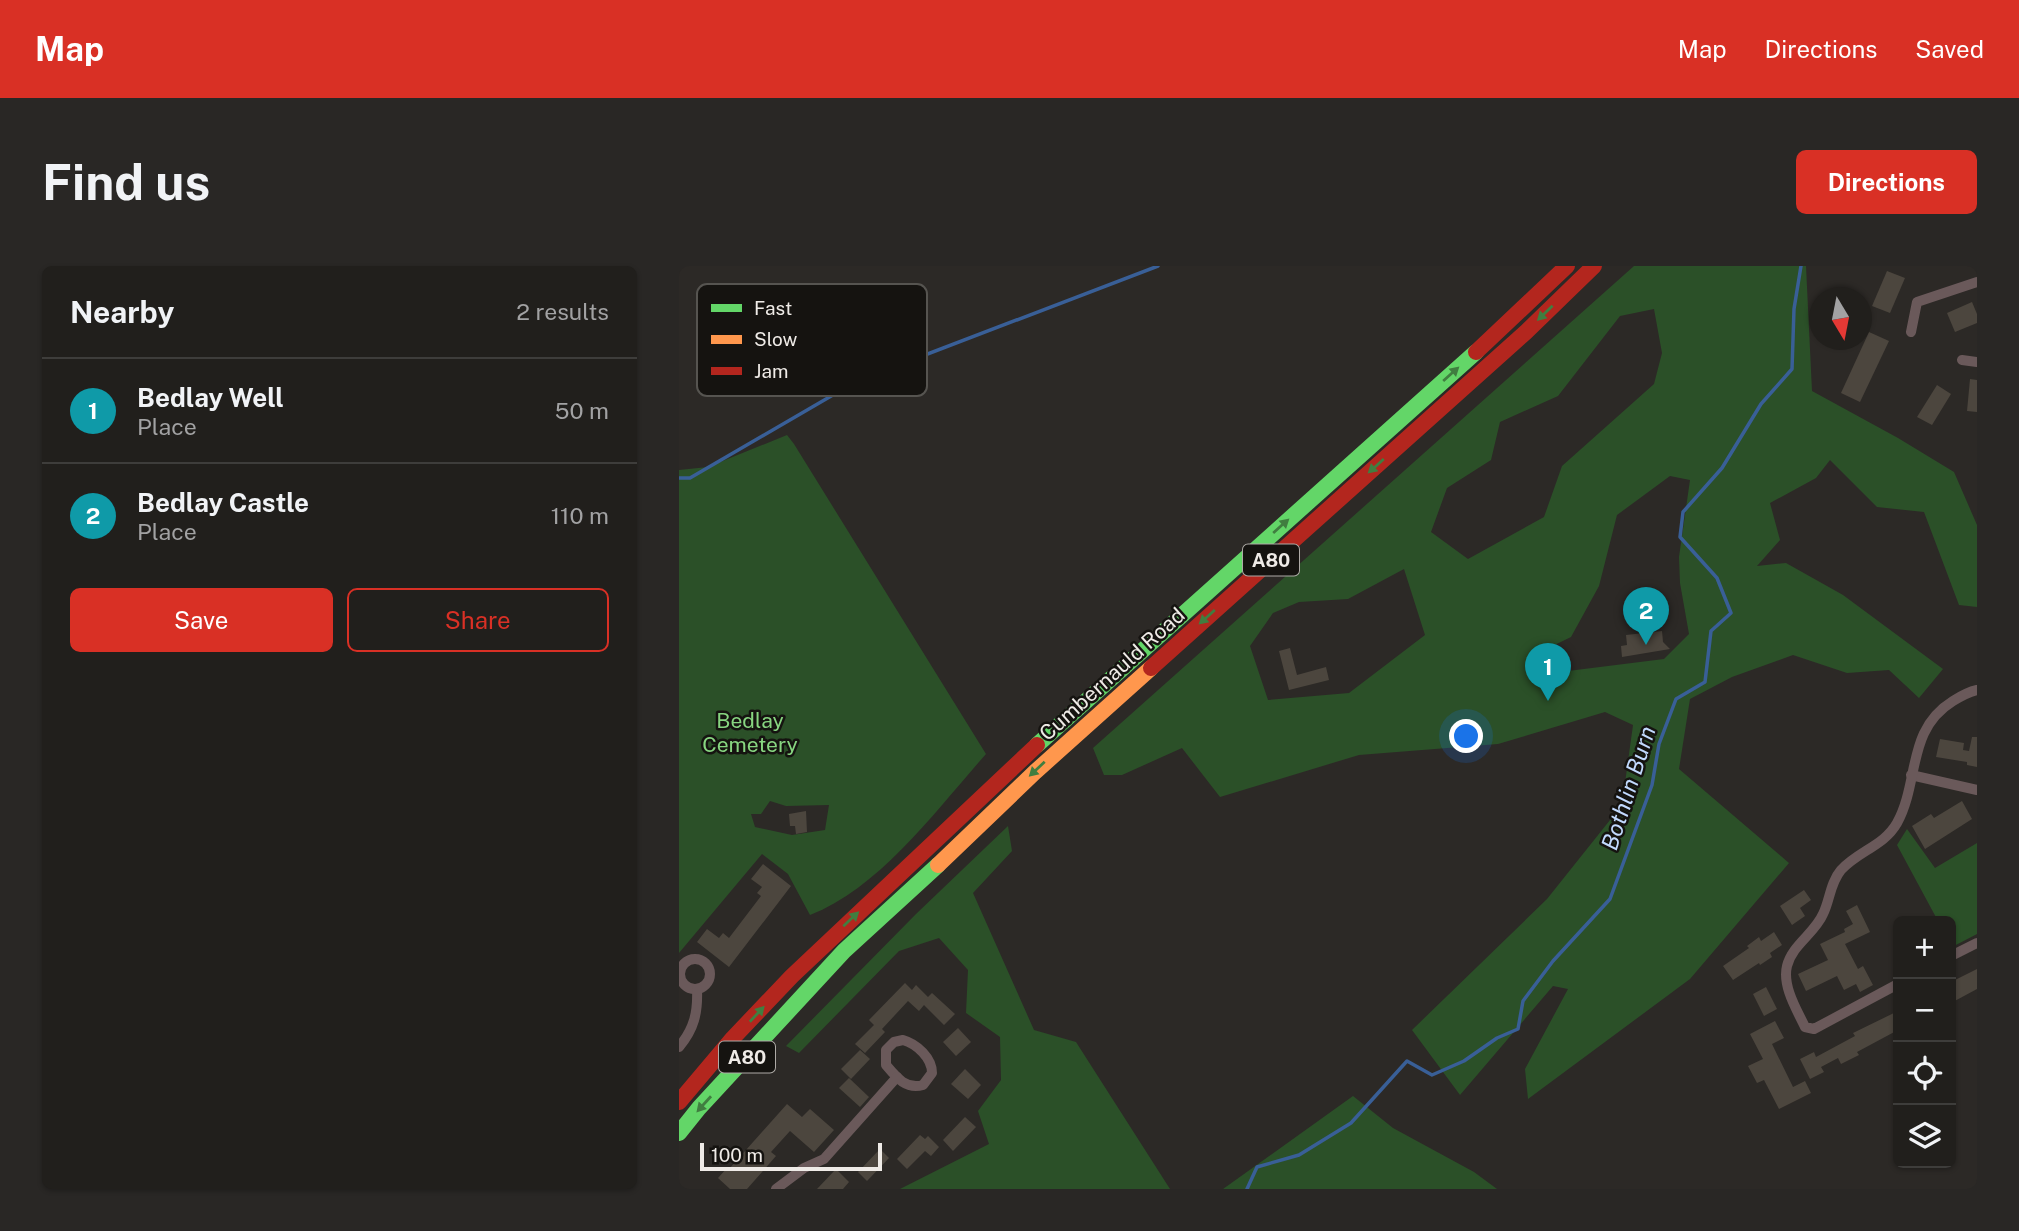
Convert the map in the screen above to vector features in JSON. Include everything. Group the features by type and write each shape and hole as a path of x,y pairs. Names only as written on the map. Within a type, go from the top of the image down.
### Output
{"main road":[{"name":"Cumbernauld Road","path":"679,1102 801,966 1033,748 1515,316 1567,266"},
{"name":"Cumbernauld Road","path":"679,1133 844,951 1035,772 1526,332 1594,266"}],"street":[{"path":"1911,332 1917,302 1977,282"},
{"path":"1962,360 1977,362"},
{"path":"1893,987 1814,1029 1805,1027 1789,992 1787,967 1799,945 1823,916 1833,882 1842,869 1890,835 1904,810 1924,729 1943,707 1973,691"},
{"path":"1911,775 1977,790"},
{"path":"1956,954 1977,943"},
{"path":"679,1047 689,1035 697,1016 697,989"},
{"path":"903,1040 911,1043 928,1059 932,1073 927,1082 918,1087 908,1086 897,1077 887,1068 884,1056 889,1045 903,1040"},
{"path":"776,1189 804,1168 824,1159 897,1077"}],"green space":[{"path":"1634,266 1806,266 1812,391 1954,472 1977,525 1977,607 1959,605 1924,512 1877,507 1830,460 1816,478 1770,503 1780,540 1757,566 1786,563 1843,595 1943,669 1919,698 1889,670 1847,673 1793,655 1732,677 1690,699 1679,769 1789,863 1690,979 1528,1099 1525,1069 1568,989 1553,986 1460,1095 1412,1030 1547,899 1622,805 1633,725 1605,712 1498,744 1359,755 1220,797 1182,748 1122,775 1104,775 1093,748","holes":["1654,309 1662,353 1654,384 1562,466 1544,517 1468,559 1431,532 1447,488 1491,460 1500,422 1558,396 1620,316","1670,476 1690,480 1679,557 1680,583 1689,634 1664,659 1536,675 1530,657 1571,637 1599,586 1617,515","1404,569 1425,635 1349,693 1268,700 1250,646 1273,613 1299,602 1348,599"]},
{"name":"Bedlay Cemetery","path":"787,435 986,754 884,867 836,903 810,915 788,874 762,854 679,953 679,470 708,467","holes":["770,801 786,806 829,805 825,830 792,835 755,827 751,814 761,814"]},
{"path":"1008,826 1012,851 973,893 1034,1030 1076,1042 1170,1189 900,1189 989,1144 978,1111 1001,1080 1000,1037 966,1013 968,970 939,938 899,951 799,1053 786,1046 916,914"},
{"path":"1907,829 1935,868 1977,843 1977,934 1956,945 1956,916 1935,916 1897,845"},
{"path":"1353,1096 1393,1128 1474,1172 1497,1189 1223,1189"}],"building":[{"path":"1887,271 1905,278 1890,313 1872,306"},
{"path":"1972,302 1977,323 1955,332 1947,313"},
{"path":"1872,333 1889,341 1860,402 1841,393 1861,350 1872,350"},
{"path":"1970,379 1977,380 1977,412 1967,411"},
{"path":"1937,385 1951,394 1932,425 1917,417"},
{"path":"1662,631 1663,642 1670,649 1622,657 1621,646 1627,645 1626,635"},
{"path":"1290,648 1297,675 1326,667 1329,680 1289,690 1279,651"},
{"path":"1972,737 1977,737 1977,767 1967,765 1967,762 1936,757 1940,739 1964,743 1963,750 1969,751"},
{"path":"1962,801 1972,819 1925,849 1912,826 1931,814 1934,818"},
{"path":"806,811 807,832 796,834 795,826 790,826 789,814"},
{"path":"763,864 791,886 729,967 697,942 707,929 719,938 723,933 729,938 761,896 757,893 762,887 751,879"},
{"path":"1804,890 1811,900 1800,908 1805,916 1792,925 1780,906"},
{"path":"1857,905 1870,932 1845,944 1858,969 1863,966 1873,985 1860,992 1856,984 1844,990 1837,976 1806,991 1798,974 1828,960 1820,944 1845,932 1844,929 1853,924 1846,911"},
{"path":"1774,932 1782,945 1770,953 1772,957 1733,980 1723,966 1749,948 1747,946 1759,937 1761,941"},
{"path":"1977,969 1977,989 1956,1000 1956,980"},
{"path":"905,983 912,990 916,985 928,997 932,993 955,1014 944,1025 924,1005 919,1011 908,1001 882,1029 885,1032 865,1053 855,1044 874,1025 869,1020"},
{"path":"1766,987 1777,1009 1764,1016 1753,994"},
{"path":"1893,1013 1893,1033 1841,1064 1838,1058 1821,1067 1824,1072 1810,1079 1800,1059 1814,1052 1816,1057 1855,1036 1853,1033"},
{"path":"1775,1021 1784,1038 1772,1044 1793,1087 1805,1081 1811,1093 1779,1109 1764,1080 1757,1083 1748,1066 1763,1059 1750,1034"},
{"path":"958,1028 971,1042 956,1056 943,1042"},
{"path":"860,1050 870,1059 851,1079 841,1069"},
{"path":"965,1069 981,1085 968,1099 951,1084"},
{"path":"849,1078 869,1097 860,1107 839,1088"},
{"path":"787,1104 802,1117 810,1109 834,1130 814,1152 790,1131 771,1152 776,1156 747,1189 730,1189 718,1178"},
{"path":"965,1117 976,1127 953,1151 943,1140"},
{"path":"920,1135 925,1139 928,1136 939,1147 931,1156 925,1151 907,1169 897,1159"},
{"path":"880,1149 889,1158 867,1181 858,1172"},
{"path":"836,1169 849,1182 843,1189 817,1189"}],"waterway":[{"name":"Bothlin Burn","path":"927,354 1158,266"},
{"name":"Bothlin Burn","path":"1247,1189 1257,1167 1299,1155 1351,1123 1407,1061 1432,1075 1464,1061 1497,1038 1518,1029 1523,1001 1553,961 1610,899 1652,785 1659,744 1676,699 1705,682 1711,631 1731,613 1717,578 1680,537 1683,512 1722,468 1761,404 1792,369 1794,309 1801,266"},
{"name":"Bothlin Burn","path":"679,478 690,478 831,396"}],"traffic: fast":[{"path":"1037,745 1476,352"},
{"path":"679,1133 844,951 938,865"}],"traffic: slow":[{"path":"938,865 1035,772 1151,668"}],"traffic: jam":[{"path":"1476,352 1567,266"},
{"path":"1151,668 1526,332 1594,266"},
{"path":"679,1102 733,1038 792,976 1037,745"}],"place":[{"name":"Bedlay Castle","path":"1646,645"},
{"name":"Bedlay Well","path":"1548,701"}]}
